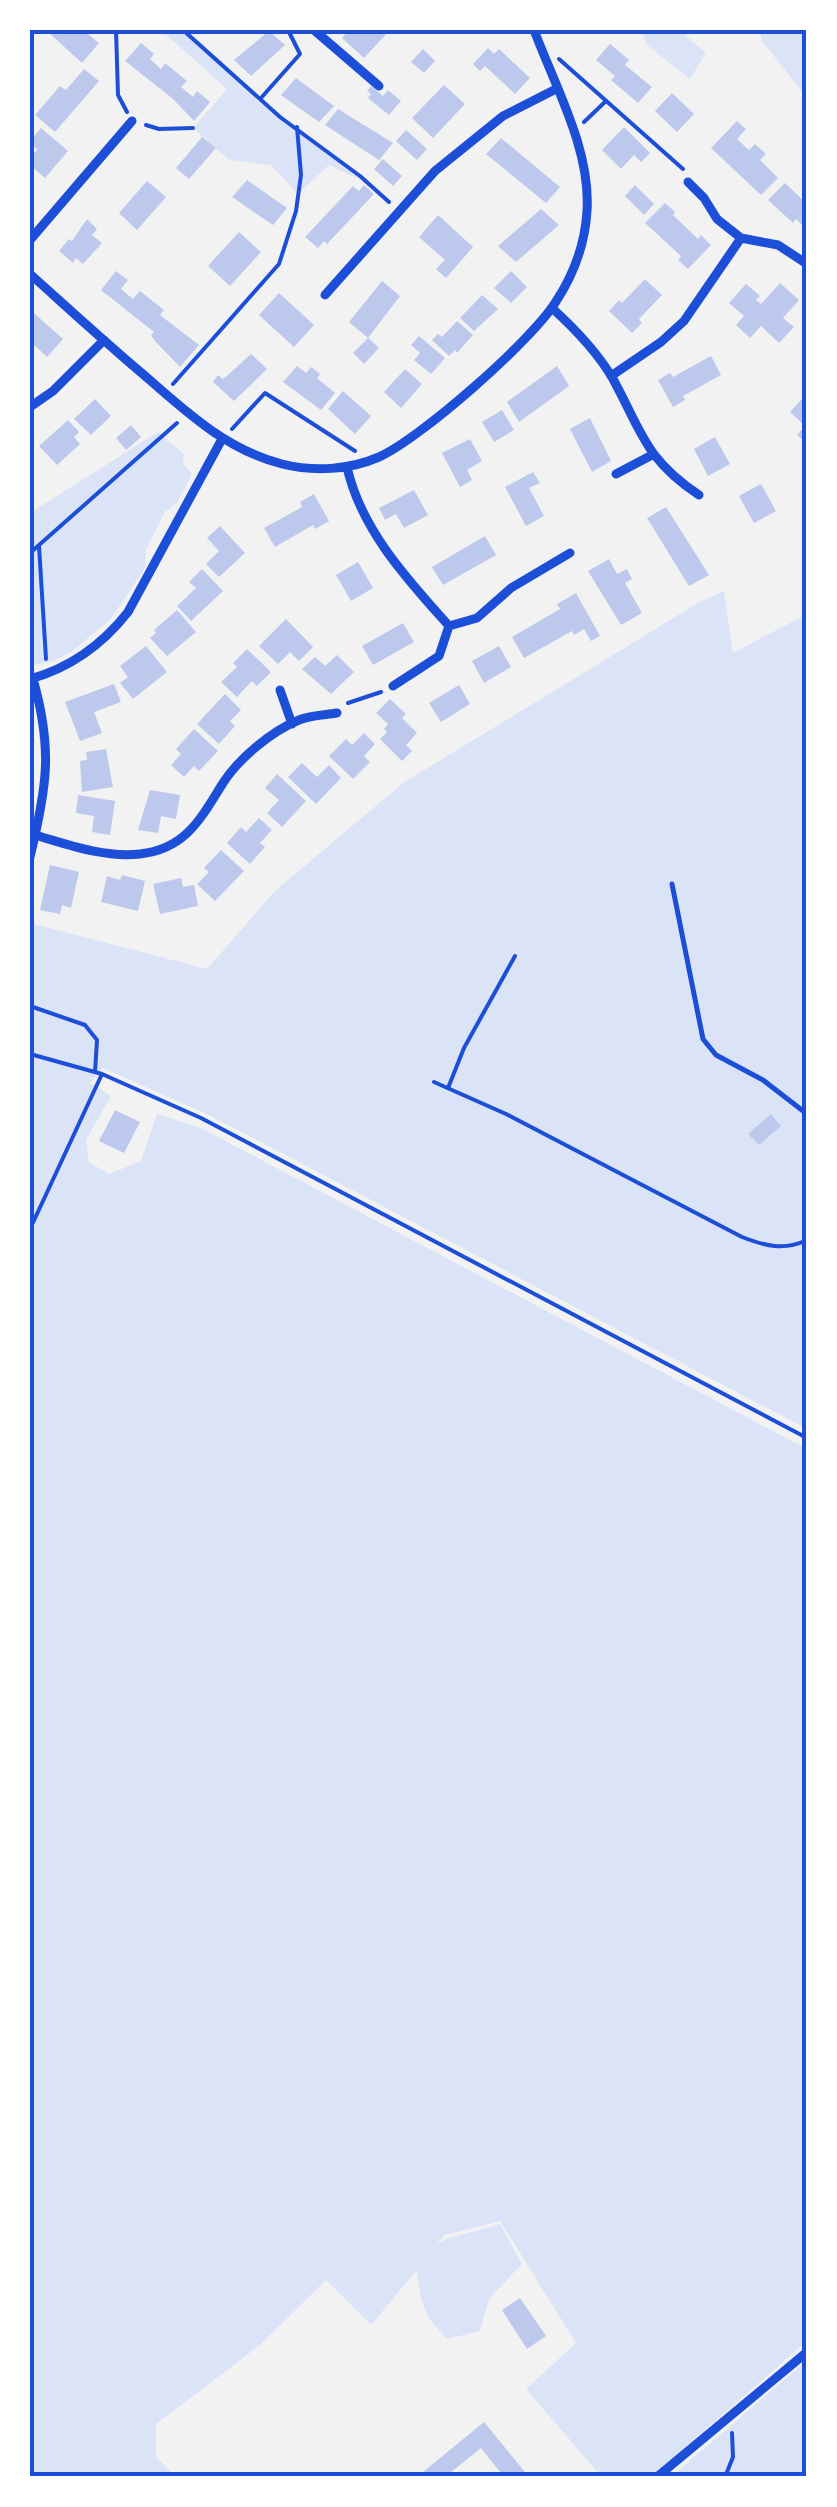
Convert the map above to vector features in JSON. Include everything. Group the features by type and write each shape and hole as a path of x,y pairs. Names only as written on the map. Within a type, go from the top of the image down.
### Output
{"street":[{"path":"314,30 379,86"},
{"path":"30,274 222,439 288,466 347,468 369,461 430,423 525,338 552,308 578,257 586,222 586,184 573,132 534,30"},
{"path":"324,295 472,138 516,108 556,89"},
{"path":"30,240 132,121"},
{"path":"688,182 717,218 740,238 778,245 807,264"},
{"path":"611,376 684,321 740,238"},
{"path":"552,308 611,376 652,455 674,478 699,495"},
{"path":"30,407 53,392 104,340"},
{"path":"30,857 46,786 48,750 32,679 68,666 95,646 128,612 222,439"},
{"path":"616,474 652,455"},
{"path":"347,468 355,496 398,569 449,626"},
{"path":"449,626 477,618 511,588 570,553"},
{"path":"393,686 439,656 449,626"},
{"path":"280,690 292,724"},
{"path":"36,835 112,854 168,848 200,822 235,769 265,740 292,724 337,713"},
{"path":"657,2477 807,2352"}],"lane":[{"path":"672,884 703,1039 716,1055 763,1080 807,1114"}],"path":[{"path":"182,30 280,117 298,127 400,212"},
{"path":"260,98 300,54 288,30"},
{"path":"118,31 118,95 132,121 159,129 193,128"},
{"path":"541,49 567,63 686,172 688,182"},
{"path":"573,132 606,101"},
{"path":"164,393 278,264 296,211 301,175 298,127"},
{"path":"222,439 265,393 369,461"},
{"path":"30,553 188,413"},
{"path":"39,546 47,674"},
{"path":"337,713 345,704 393,686"},
{"path":"448,1088 464,1048 515,956"},
{"path":"30,1006 86,1025 98,1040 98,1073 30,1229"},
{"path":"30,1054 98,1073 201,1118 807,1438"},
{"path":"434,1082 540,1132 732,1233 774,1247 807,1240"},
{"path":"725,2477 733,2456 733,2434 726,2422"}],"shaded area":[{"path":"161,30 183,30 280,117 360,176 356,178 329,165 298,194 271,165 229,160 193,128 227,89"},
{"path":"641,30 679,30 706,53 690,79 647,45"},
{"path":"759,30 807,30 807,98 762,41"},
{"path":"158,432 184,454 183,464 192,474 177,503 165,512 146,549 145,568 110,620 71,652 54,661 30,666 30,513"},
{"path":"724,591 733,653 807,614 807,1429 211,1116 103,1068 90,1083 111,1096 86,1140 89,1162 109,1174 141,1161 157,1114 201,1128 807,1449 807,2341 651,2477 602,2477 526,2389 576,2343 500,2221 445,2235 435,2246 446,2239 500,2224 522,2264 489,2299 480,2331 447,2339 424,2308 417,2270 371,2325 326,2280 260,2345 156,2424 156,2457 176,2477 30,2477 30,923 207,969 275,891 403,783 698,603"},
{"path":"807,2360 807,2477 671,2477"}],"building":[{"path":"83,30 99,43 82,63 49,33"},
{"path":"349,30 390,30 364,58 342,38"},
{"path":"269,31 285,45 251,76 234,60"},
{"path":"141,43 154,54 150,59 161,69 165,63 187,81 181,87 193,97 197,91 210,102 194,121 125,61"},
{"path":"610,44 629,60 625,65 652,87 638,103 611,80 615,76 596,60"},
{"path":"488,48 494,54 499,49 530,78 515,94 485,66 480,71 473,64"},
{"path":"423,49 435,61 424,73 411,62"},
{"path":"84,69 99,81 55,132 35,115 60,86 66,90"},
{"path":"296,78 334,106 319,122 281,95"},
{"path":"444,85 465,104 433,138 412,118"},
{"path":"371,86 383,96 388,90 401,101 389,115 368,98"},
{"path":"672,93 694,114 677,132 655,111"},
{"path":"338,109 393,143 379,160 325,125"},
{"path":"737,121 746,129 737,139 749,150 755,144 766,154 760,160 778,178 761,195 711,148"},
{"path":"624,127 650,153 641,162 634,155 621,169 602,150"},
{"path":"41,128 68,151 45,178 30,165 37,150 30,141"},
{"path":"406,130 427,149 417,160 396,141"},
{"path":"202,137 216,148 189,179 176,168"},
{"path":"501,138 560,187 546,203 486,154"},
{"path":"383,159 402,176 393,186 374,169"},
{"path":"247,180 287,208 273,225 232,197"},
{"path":"147,181 166,197 137,230 119,213"},
{"path":"785,183 807,204 807,230 768,200"},
{"path":"364,185 374,194 327,244 324,241 318,248 305,237 353,186 359,191"},
{"path":"635,185 654,204 644,215 625,196"},
{"path":"665,203 698,239 701,235 711,245 688,269 678,260 681,256 645,223"},
{"path":"541,209 559,225 516,262 498,246"},
{"path":"438,215 473,247 446,278 436,269 445,260 419,237"},
{"path":"87,219 97,229 92,235 102,243 83,264 76,258 73,263 59,251 69,239 72,241"},
{"path":"239,232 261,252 230,286 208,266"},
{"path":"116,271 128,280 121,289 133,299 140,291 164,310 160,315 199,345 180,367 155,341 151,335 154,332 101,290"},
{"path":"511,271 527,287 511,303 494,288"},
{"path":"645,279 662,295 639,319 642,323 632,333 609,311"},
{"path":"382,281 400,296 368,338 349,322"},
{"path":"780,283 799,300 783,318 794,327 779,343 761,326 750,338 736,325 744,316 729,303 746,284 760,296 756,300 761,304"},
{"path":"279,293 314,325 294,347 259,315"},
{"path":"482,295 498,309 474,331 460,318"},
{"path":"35,314 63,339 47,357 30,341 30,319"},
{"path":"457,321 473,335 457,353 455,350 449,356 432,340 438,334 442,337"},
{"path":"419,336 445,358 431,374 414,360 420,353 411,345"},
{"path":"368,338 379,348 364,364 353,353"},
{"path":"251,354 267,369 234,401 213,382 218,375 223,379"},
{"path":"711,356 721,375 683,396 685,400 673,407 658,380 670,373 673,377"},
{"path":"297,366 306,373 311,367 320,374 317,378 335,393 321,410 283,382"},
{"path":"557,366 569,386 519,422 507,402"},
{"path":"405,369 422,384 401,408 384,392"},
{"path":"343,391 371,416 355,434 328,409"},
{"path":"807,393 807,444 797,435 805,426 790,412"},
{"path":"95,399 111,416 91,435 74,419"},
{"path":"502,410 514,430 494,442 482,422"},
{"path":"590,418 611,461 592,472 570,429"},
{"path":"68,420 79,432 74,437 80,444 57,465 39,446"},
{"path":"131,425 141,437 126,450 116,438"},
{"path":"715,437 730,464 708,476 694,449"},
{"path":"470,439 482,461 467,470 472,480 460,487 442,453"},
{"path":"533,472 540,483 529,488 544,516 526,526 505,487"},
{"path":"761,484 776,511 754,523 739,496"},
{"path":"414,490 428,515 404,528 396,514 385,520 379,508"},
{"path":"314,494 329,521 315,529 313,525 275,547 264,528 302,507 300,502"},
{"path":"666,507 709,575 689,586 647,518"},
{"path":"220,526 245,553 219,577 206,564 219,551 207,538"},
{"path":"485,536 496,555 443,585 432,567"},
{"path":"609,559 617,574 627,569 632,579 625,583 642,613 621,625 588,571"},
{"path":"358,562 373,588 351,601 336,575"},
{"path":"202,569 223,591 191,621 177,606 196,588 189,582"},
{"path":"576,593 600,636 591,641 584,629 574,635 572,631 524,658 512,637 560,609 557,604"},
{"path":"177,610 196,632 167,656 150,638"},
{"path":"286,619 313,647 299,661 290,652 278,664 259,646"},
{"path":"403,623 414,642 373,665 362,646"},
{"path":"146,646 167,672 133,699 120,683 128,677 120,666"},
{"path":"499,646 511,667 484,683 472,661"},
{"path":"247,649 271,672 257,686 252,681 237,697 221,682 237,667 233,663"},
{"path":"337,655 354,672 331,694 302,669 315,657 325,666"},
{"path":"114,684 121,702 94,712 102,733 80,741 65,702"},
{"path":"459,685 470,704 441,722 429,703"},
{"path":"225,694 241,710 230,721 235,726 219,744 197,724"},
{"path":"390,699 406,714 402,718 417,733 406,745 412,751 402,761 380,739 388,724 376,713"},
{"path":"194,729 218,751 199,771 194,766 184,777 171,765 181,754 176,749"},
{"path":"364,733 375,744 364,756 370,762 353,779 329,756 346,739 352,745"},
{"path":"106,749 113,787 82,792 80,761 87,760 86,752"},
{"path":"302,763 317,777 329,765 341,778 316,804 288,777"},
{"path":"277,774 306,801 282,827 267,813 279,800 265,788"},
{"path":"150,790 180,795 176,819 161,816 158,833 138,830"},
{"path":"78,795 115,801 110,835 92,832 94,816 76,813"},
{"path":"259,818 272,830 260,843 265,847 250,864 227,843 241,827 246,832"},
{"path":"221,850 244,871 215,901 197,884 209,872 204,868"},
{"path":"50,865 79,872 71,908 62,905 60,914 40,910"},
{"path":"122,875 145,881 138,911 101,902 107,876 120,880"},
{"path":"181,878 183,887 194,885 198,906 160,914 153,884"},
{"path":"115,1110 140,1122 124,1153 99,1141"},
{"path":"771,1114 781,1126 759,1145 748,1134"},
{"path":"520,2298 546,2336 527,2349 502,2310"},
{"path":"484,2422 529,2477 504,2477 481,2448 445,2477 417,2477"}]}
